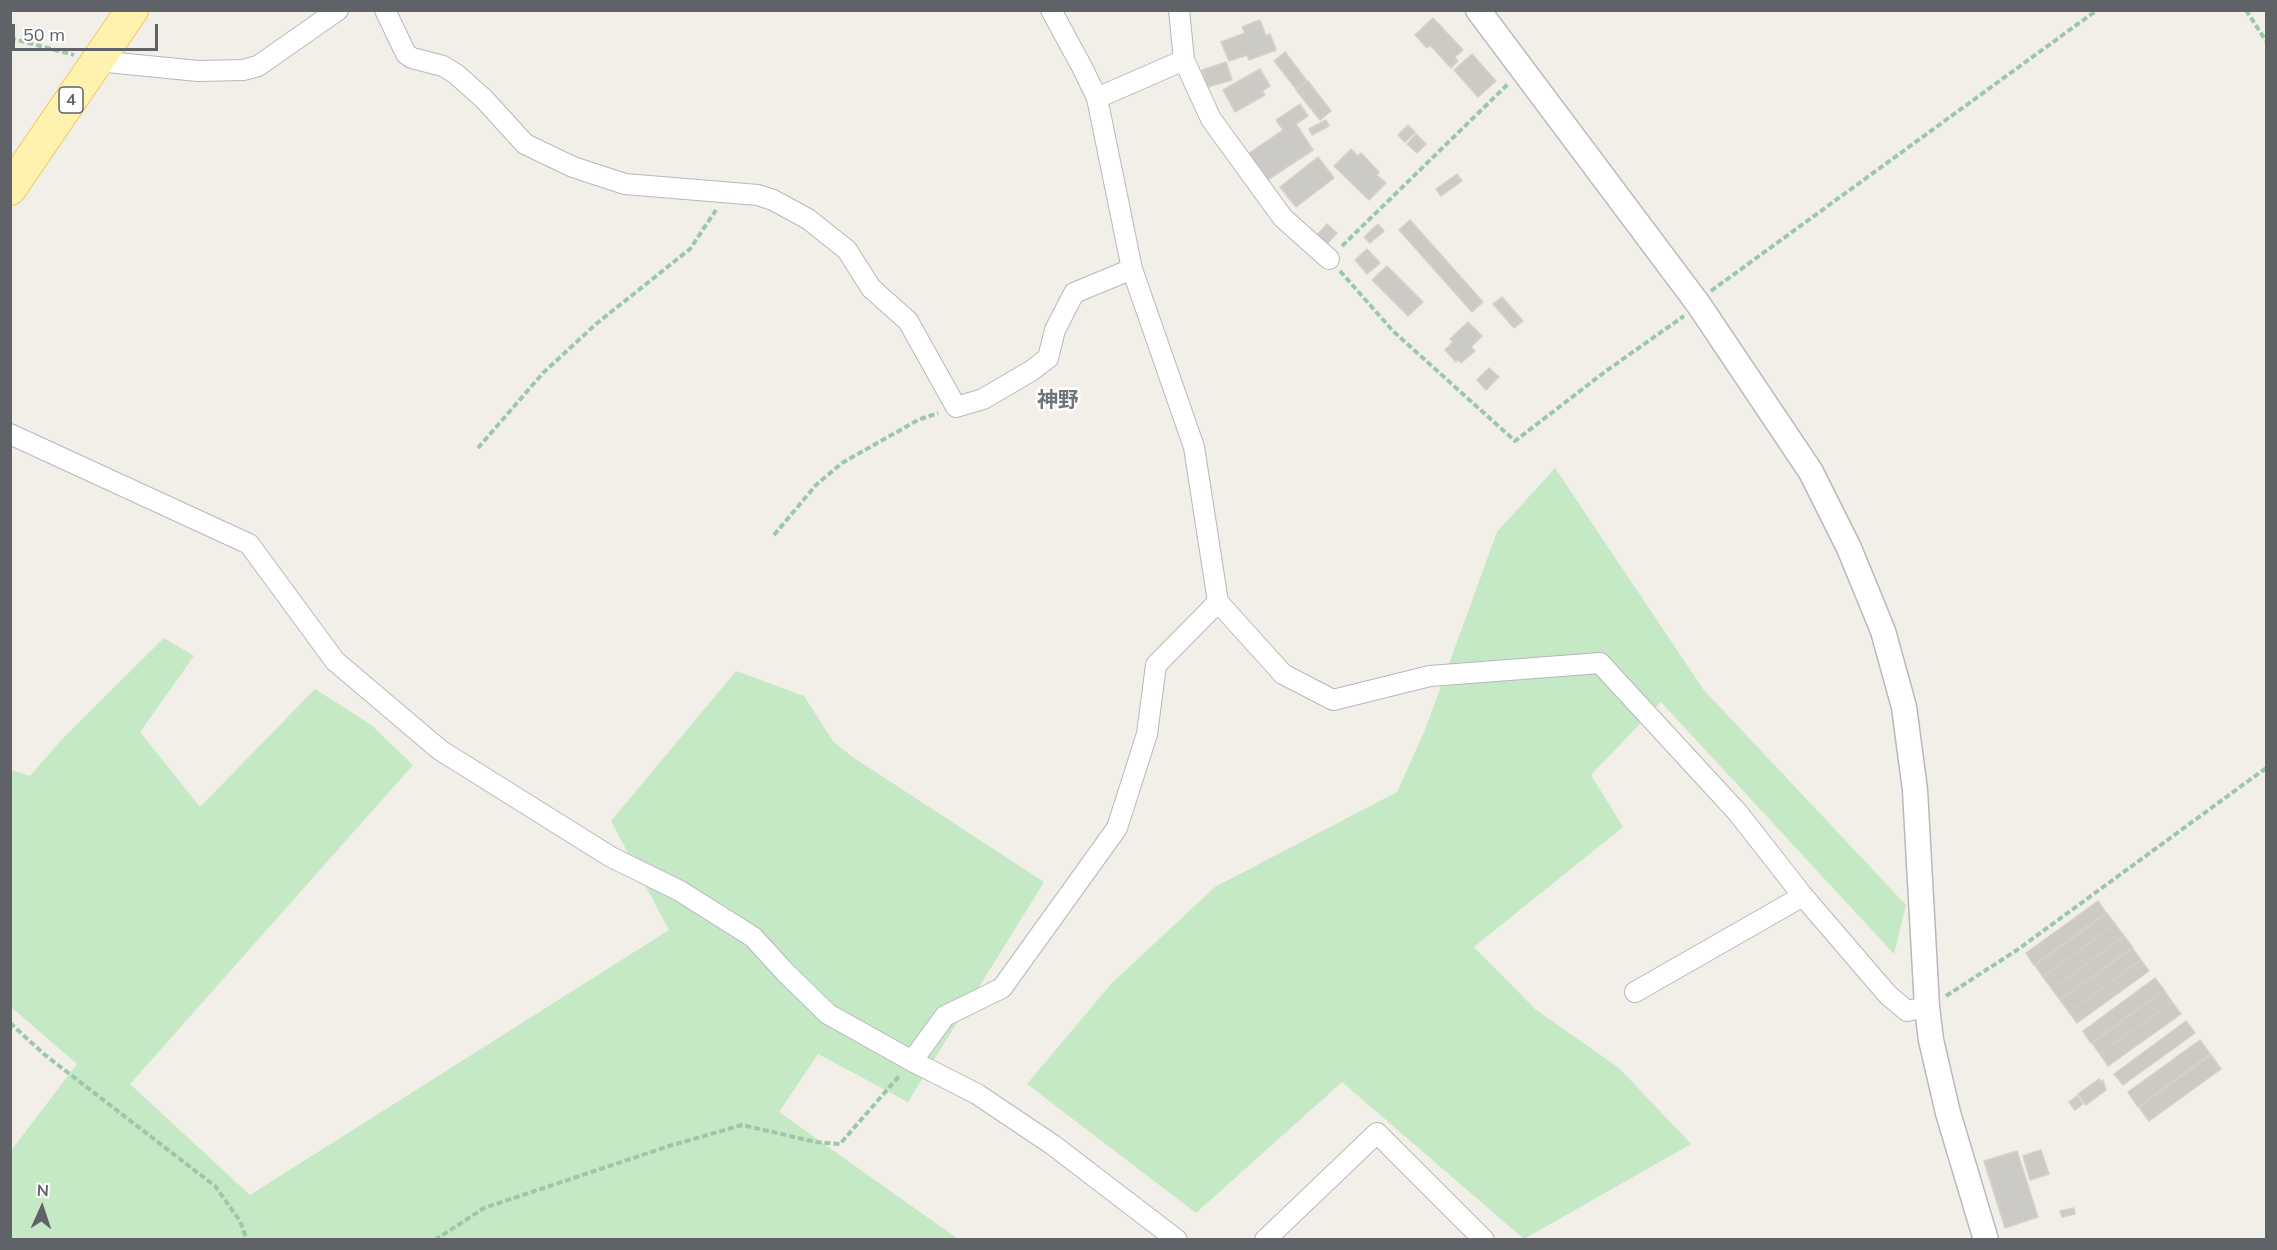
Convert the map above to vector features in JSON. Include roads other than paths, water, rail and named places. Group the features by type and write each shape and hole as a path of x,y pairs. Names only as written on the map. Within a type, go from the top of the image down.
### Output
{"main road":[{"name":"4","path":"10,189 132,10"}],"street":[{"path":"97,61 198,71 243,70 258,66 338,10"},
{"path":"385,10 406,54 412,58 443,66 456,74 484,99 525,144 573,167 625,184 758,195 773,200 808,219 847,250 871,288 908,321 956,407 983,399 1048,358 1055,330 1074,293 1132,269"},
{"path":"1051,10 1097,98 1132,269 1194,447 1218,602 1283,674 1333,700 1430,676 1600,663 1738,813 1803,896 1888,995 1907,1011 1927,1007"},
{"path":"1179,10 1184,60 1211,119 1283,218 1329,259"},
{"path":"1478,10 1698,303 1811,472 1849,548 1883,631 1904,707 1915,790 1927,1007 1931,1040 1947,1113 1986,1239"},
{"path":"1097,98 1184,60"},
{"path":"10,434 249,544 335,661 440,750 611,857 680,891 753,937 828,1014 977,1094 1043,1138 1177,1239"},
{"path":"912,1061 945,1016 1002,988 1117,828 1147,734 1156,665 1218,602"},
{"path":"1635,992 1803,896"},
{"path":"1264,1239 1377,1133 1484,1239"}],"district":[{"name":"神野","path":"1058,401"}]}
